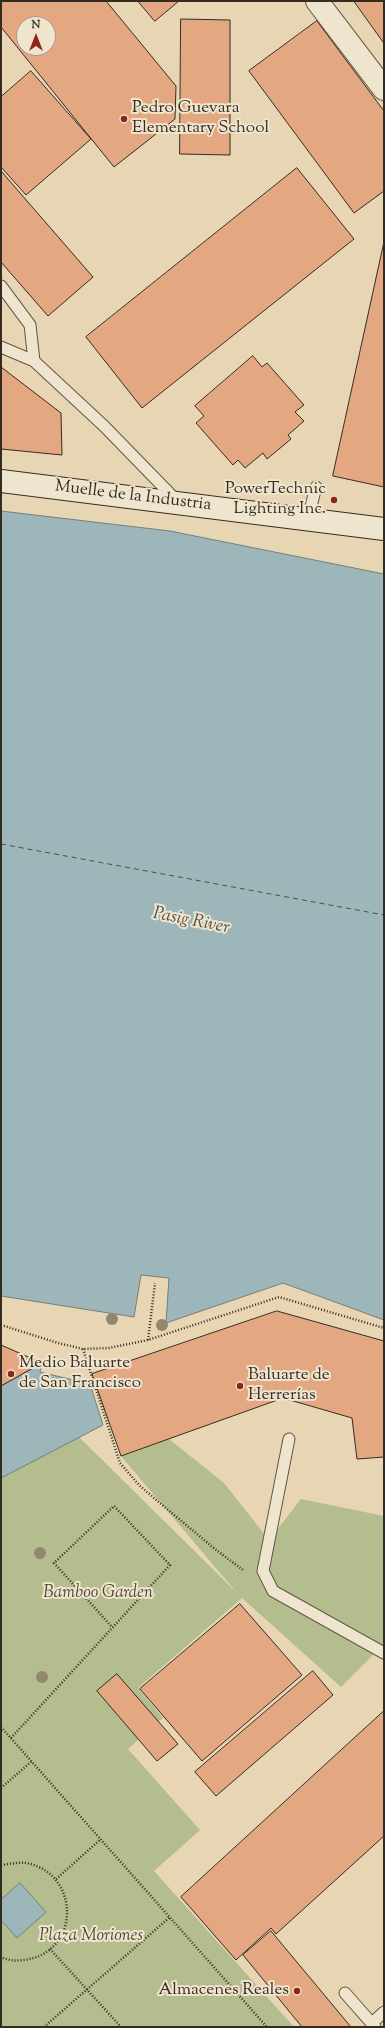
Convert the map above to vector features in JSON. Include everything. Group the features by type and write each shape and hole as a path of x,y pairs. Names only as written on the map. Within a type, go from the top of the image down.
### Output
{"street":[{"path":"317,1 384,89"},
{"name":"Muelle de la Industria","path":"1,481 308,518 384,529"}],"lane":[{"path":"1,286 30,324 34,361"},
{"path":"1,347 34,361 104,426 178,502"},
{"path":"308,518 316,487"},
{"path":"289,1439 263,1571 273,1591 384,1653"},
{"path":"345,1993 373,2025 384,2012"}],"path":[{"path":"148,1340 155,1283"},
{"path":"1,1324 58,1343 83,1349 109,1348 148,1340 279,1297 384,1328"},
{"path":"83,1349 120,1463 139,1485 160,1504 215,1549 273,1591"},
{"path":"11,1738 170,1565 114,1506 54,1564 112,1627"},
{"path":"1,1727 267,2027"},
{"path":"1,1788 32,1761"},
{"path":"56,1880 101,1839"},
{"path":"1,1866 16,1863 31,1864 45,1870 56,1880 63,1890 68,1903 68,1916 65,1928 59,1940 50,1949 40,1956 28,1960 15,1961 1,1957"},
{"path":"44,2027 170,1917"},
{"path":"50,1949 121,2027"}],"green space":[{"path":"79,1437 237,1593 121,1456 169,1439 224,1483 269,1540 301,1499 384,1516 384,1644 341,1687 242,1598 138,1688 163,1718 128,1749 200,1830 154,1871 294,2027 1,2027 1,1478"}],"water":[{"name":"Pasig River","path":"1,511 170,531 384,574 384,1320 283,1283 166,1323 169,1278 141,1275 134,1317 1,1296"},
{"path":"42,1363 40,1372 90,1384 103,1425 1,1478 1,1386"},
{"path":"20,1883 46,1912 17,1938 1,1920 1,1900"}],"building":[{"path":"1,1 106,1 176,86 175,119 114,167 24,56 56,56 56,16 16,16 16,46 1,27"},
{"path":"138,1 179,1 155,21"},
{"path":"354,1 384,1 384,43"},
{"path":"181,19 230,20 230,155 180,154"},
{"path":"317,21 384,111 384,191 354,213 249,71"},
{"path":"31,71 91,139 26,195 1,167 1,97"},
{"path":"297,168 354,239 142,408 86,337"},
{"path":"1,171 93,277 48,316 1,262"},
{"path":"384,242 384,487 333,476"},
{"path":"253,356 262,367 267,363 304,405 295,412 304,421 288,435 291,439 267,459 263,453 245,468 238,460 233,465 196,423 204,416 195,406"},
{"path":"1,367 61,413 62,455 1,449"},
{"name":"Baluarte de Herrerías","path":"277,1311 384,1341 384,1457 357,1459 352,1418 283,1398 121,1456 92,1374"},
{"name":"Medio Baluarte de San Francisco","path":"1,1345 42,1363 1,1386"},
{"path":"240,1604 302,1675 202,1761 140,1689"},
{"path":"313,1671 333,1695 216,1796 195,1772"},
{"path":"117,1674 178,1744 157,1761 97,1691"},
{"path":"384,1711 384,1836 276,1934 271,1928 236,1960 181,1897"},
{"name":"Almacenes Reales","path":"271,1931 351,2027 302,2027 243,1955"}],"ferry route":[{"path":"1,844 384,915"}],"place":[{"name":"Pedro Guevara Elementary School","path":"124,119"},
{"name":"PowerTechnic Lighting Inc.","path":"334,500"},
{"name":"Medio Baluarte de San Francisco","path":"11,1374"},
{"name":"Baluarte de Herrerías","path":"240,1386"},
{"name":"Almacenes Reales","path":"297,1991"}],"park label":[{"name":"Bamboo Garden","path":"98,1594"},
{"name":"Plaza Moriones","path":"91,1937"}]}
